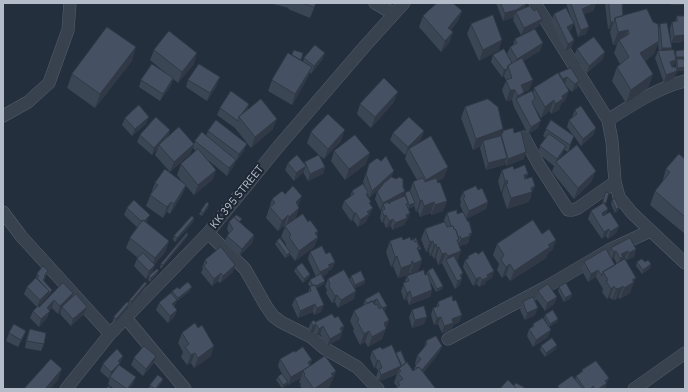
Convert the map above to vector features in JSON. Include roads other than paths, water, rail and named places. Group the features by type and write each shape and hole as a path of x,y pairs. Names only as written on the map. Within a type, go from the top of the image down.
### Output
{"street":[{"path":"3,116 28,102 49,83 68,30 70,3"},
{"path":"375,3 394,14"},
{"name":"KK 395 STREET","path":"66,389 110,334 208,233 288,135 404,3"},
{"path":"535,3 608,120 612,141 615,182 619,197 632,213 685,263"},
{"path":"608,120 639,100 666,87 685,81"},
{"path":"524,137 568,210 578,208 615,182"},
{"path":"3,212 21,236 110,334"},
{"path":"448,339 546,287 610,250 650,231"},
{"path":"208,233 245,269 273,316 280,322 311,337 324,348 357,367 378,389"},
{"path":"126,317 185,389"},
{"path":"634,389 685,353"}]}
